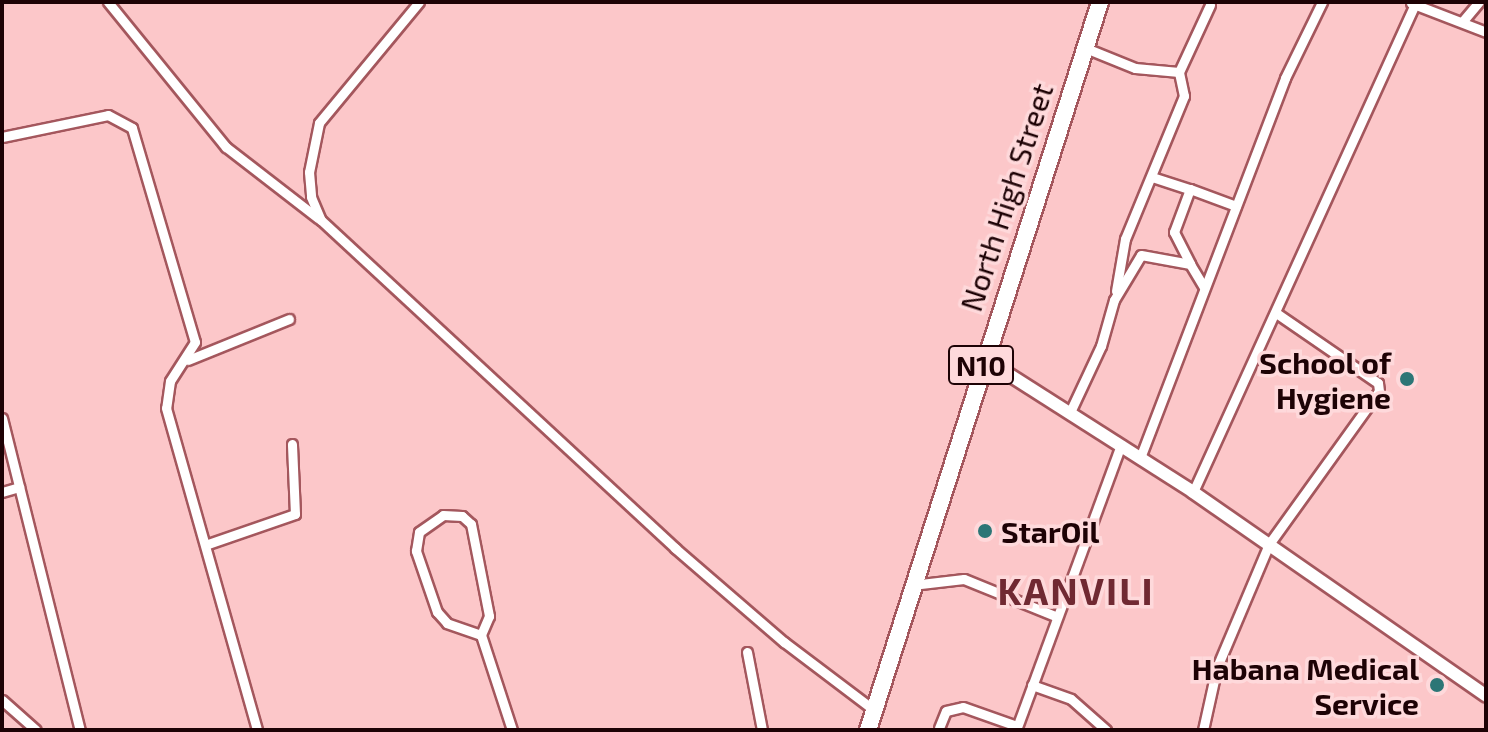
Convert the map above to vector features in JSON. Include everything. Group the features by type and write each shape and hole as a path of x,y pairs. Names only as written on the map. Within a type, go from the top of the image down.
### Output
{"highway":[{"name":"North High Street","path":"868,730 983,358 1100,2"}],"main road":[{"path":"983,358 1071,410 1486,696"}],"street":[{"path":"108,2 226,147 321,220 675,548 784,642 874,710"},
{"path":"321,220 311,197 309,172 319,123 419,2"},
{"path":"1140,458 1285,78 1322,2"},
{"path":"1462,22 1479,2"},
{"path":"1193,492 1276,313 1412,3 1486,32"},
{"path":"1071,410 1101,346 1114,300 1125,239 1184,96 1179,72 1210,5"},
{"path":"1083,47 1135,68 1179,72"},
{"path":"2,137 108,115 132,128 195,342 188,360 170,381 166,408 208,544 257,730"},
{"path":"1152,177 1236,206"},
{"path":"1190,189 1174,232 1204,287"},
{"path":"1114,300 1141,255 1190,264"},
{"path":"1203,730 1217,667 1269,544 1380,387 1276,313"},
{"path":"188,360 289,319"},
{"path":"2,418 80,730"},
{"path":"208,544 295,514 292,444"},
{"path":"939,728 946,711 963,707 1017,728 1055,616 1121,445"},
{"path":"2,492 19,487"},
{"path":"481,635 447,623 437,612 416,551 419,532 443,515 462,516 471,524 489,616 481,635 512,730"},
{"path":"912,585 964,579 1055,616"},
{"path":"747,652 762,730"},
{"path":"1032,685 1071,699 1106,730"},
{"path":"2,700 36,730"}],"place":[{"name":"School of Hygiene","path":"1407,379"},
{"name":"StarOil","path":"985,531"},
{"name":"Habana Medical Service","path":"1437,685"}],"district":[{"name":"KANVILI","path":"1076,591"}]}
